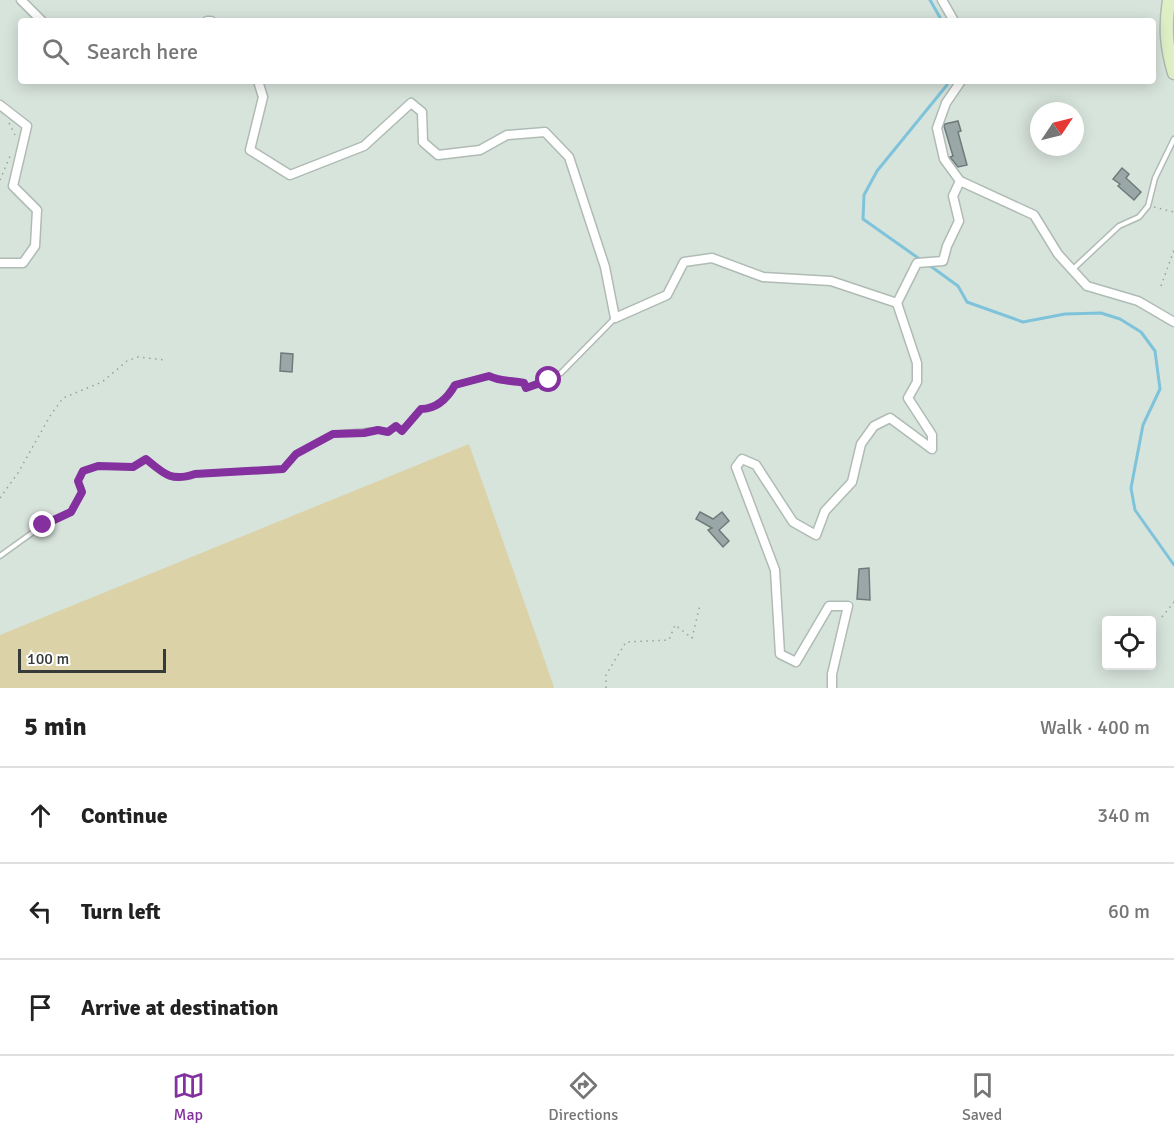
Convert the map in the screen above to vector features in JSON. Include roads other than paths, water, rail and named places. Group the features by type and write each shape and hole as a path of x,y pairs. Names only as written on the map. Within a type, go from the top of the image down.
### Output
{"main road":[{"path":"1169,0 1165,26 1168,55 1174,73"}],"street":[{"path":"21,0 39,18"},
{"path":"942,0 952,18"},
{"path":"259,84 263,97 250,150 290,175 364,146 411,103 422,112 423,142 438,155 480,150 507,135 544,132 568,158 605,267 615,318 667,295 684,262 712,258 763,277 831,281 897,303"},
{"path":"959,84 946,103 937,128 944,159 960,182 1034,215 1058,254 1087,286 1138,301 1174,322"},
{"path":"0,263 23,263 35,246 37,210 13,186 27,126 2,107"},
{"path":"832,688 832,674 848,606 829,606 796,662 780,654 775,570 736,468 742,459 756,465 793,522 816,535 825,511 852,482 861,444 874,426 890,418 932,449 932,435 908,398 917,382 917,363 897,303 916,263 943,261 958,221 952,196 960,182"}],"lane":[{"path":"1072,270 1119,226 1139,217 1148,206 1155,178 1174,139"},
{"path":"0,556 43,525 71,512 82,492 78,481 83,471 98,466 133,467 146,459 165,475 182,479 195,474 283,469 296,454 333,434 378,430 388,432 396,426 402,431 421,409 431,409 449,396 455,385 489,376 501,382 513,380 524,383 526,388 549,380 561,373 615,318"}],"waterway":[{"path":"930,0 940,18"},
{"path":"921,260 863,219 864,195 877,171 947,84"},
{"path":"929,265 958,286 967,302 1023,322 1065,314 1101,313 1120,319 1141,332 1155,351 1160,389 1143,425 1131,488 1135,510 1174,565"}]}
